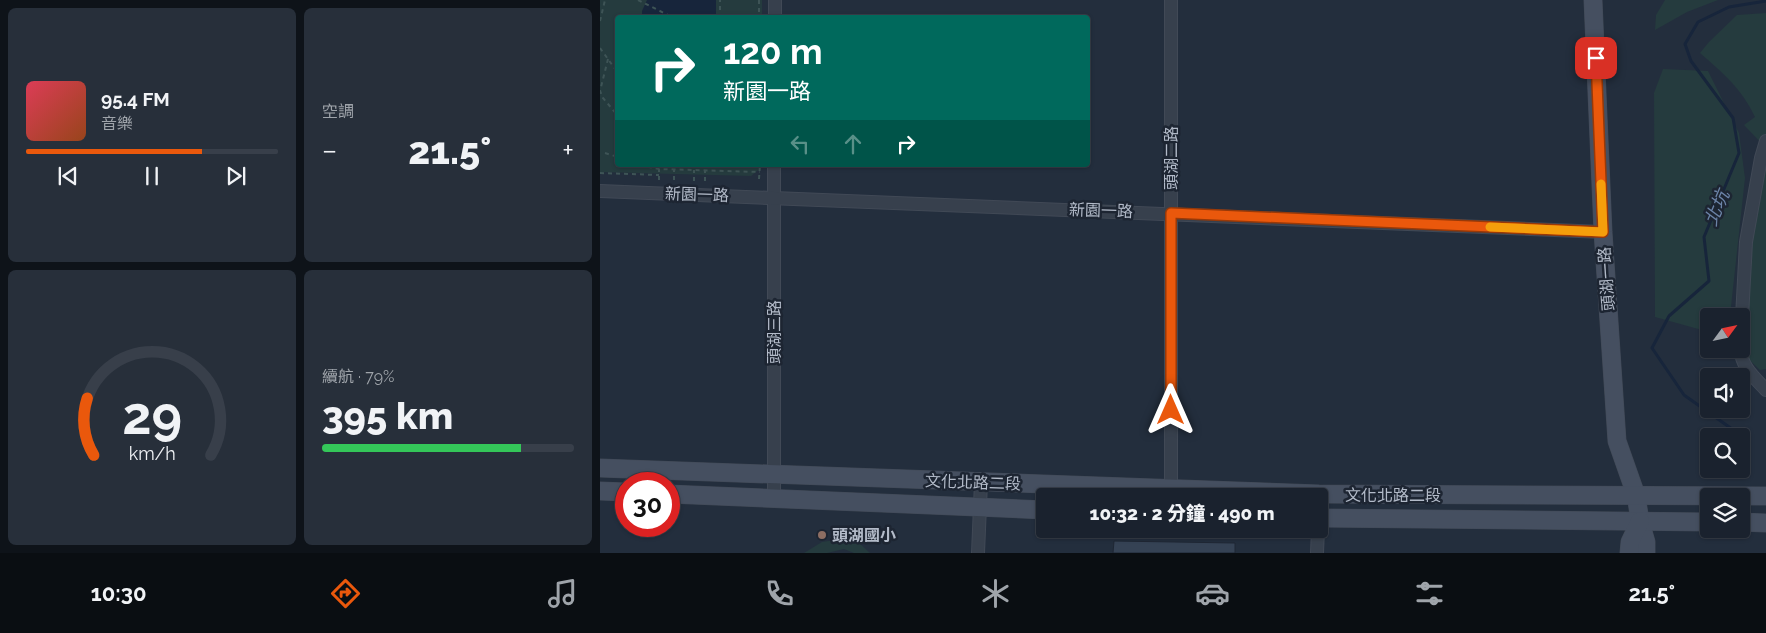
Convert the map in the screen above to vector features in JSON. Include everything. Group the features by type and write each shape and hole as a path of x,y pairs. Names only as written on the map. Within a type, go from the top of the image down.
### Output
{"street":[{"path":"774,15 775,0"},
{"name":"頭湖二路","path":"1170,0 1171,488"},
{"name":"頭湖一路","path":"1593,0 1603,232 1617,441 1628,495 1640,521 1646,542 1646,553"},
{"path":"1742,308 1746,242 1761,158 1766,141"},
{"name":"頭湖三路","path":"774,167 774,498"},
{"name":"新園一路","path":"600,191 1603,232"},
{"path":"1742,358 1746,367 1766,390"},
{"name":"文化北路二段","path":"600,468 981,482 1085,488"},
{"path":"978,553 981,482"},
{"path":"600,491 615,492"},
{"name":"文化北路二段","path":"680,494 1036,509"},
{"name":"文化北路二段","path":"1328,495 1766,496"},
{"name":"文化北路二段","path":"1328,518 1700,522"},
{"path":"1629,553 1630,542 1640,521"},
{"path":"1750,522 1766,522"},
{"path":"1317,553 1318,538"}],"path":[{"path":"600,21 605,0"},
{"path":"720,0 720,15"},
{"path":"759,0 759,15"},
{"path":"639,1 667,14"},
{"path":"600,48 615,69"},
{"path":"608,59 600,91 603,98 615,112"},
{"path":"605,153 615,156"},
{"path":"716,171 717,167"},
{"path":"760,167 760,179"},
{"path":"646,175 647,168 760,172"},
{"path":"659,169 659,180"},
{"path":"674,170 674,180"},
{"path":"694,170 694,181"},
{"path":"705,170 705,181"},
{"path":"600,173 659,176"}],"green space":[{"path":"600,0 762,0 762,15 615,15 615,167 762,167 751,176 600,172"},
{"path":"1665,0 1718,0 1687,12 1655,30 1656,15"},
{"path":"1766,13 1766,148 1744,125 1755,117 1744,98 1724,75 1700,53 1737,15"},
{"path":"1663,69 1708,71 1739,133 1745,178 1731,308 1700,308 1700,330 1655,317 1654,93"},
{"path":"1766,168 1766,369 1760,370 1747,358 1750,358 1750,308 1744,308 1753,232"},
{"path":"847,538 859,543 870,553 854,553 844,549 827,553 804,553 822,542"}],"water":[{"path":"647,0 716,0 716,15 642,15"}],"building":[{"path":"1114,541 1235,543 1235,553 1113,553"}],"waterway":[{"name":"北坑","path":"1731,428 1684,395 1652,348 1669,316 1709,281 1704,237 1739,153 1733,118 1691,61 1685,44 1698,22 1729,7 1766,1"}],"slow traffic":[{"path":"1490,227 1603,232 1601,184"}],"place":[{"name":"頭湖國小","path":"822,535"}],"route":[{"path":"1171,410 1171,213 1603,232 1596,58"}]}
